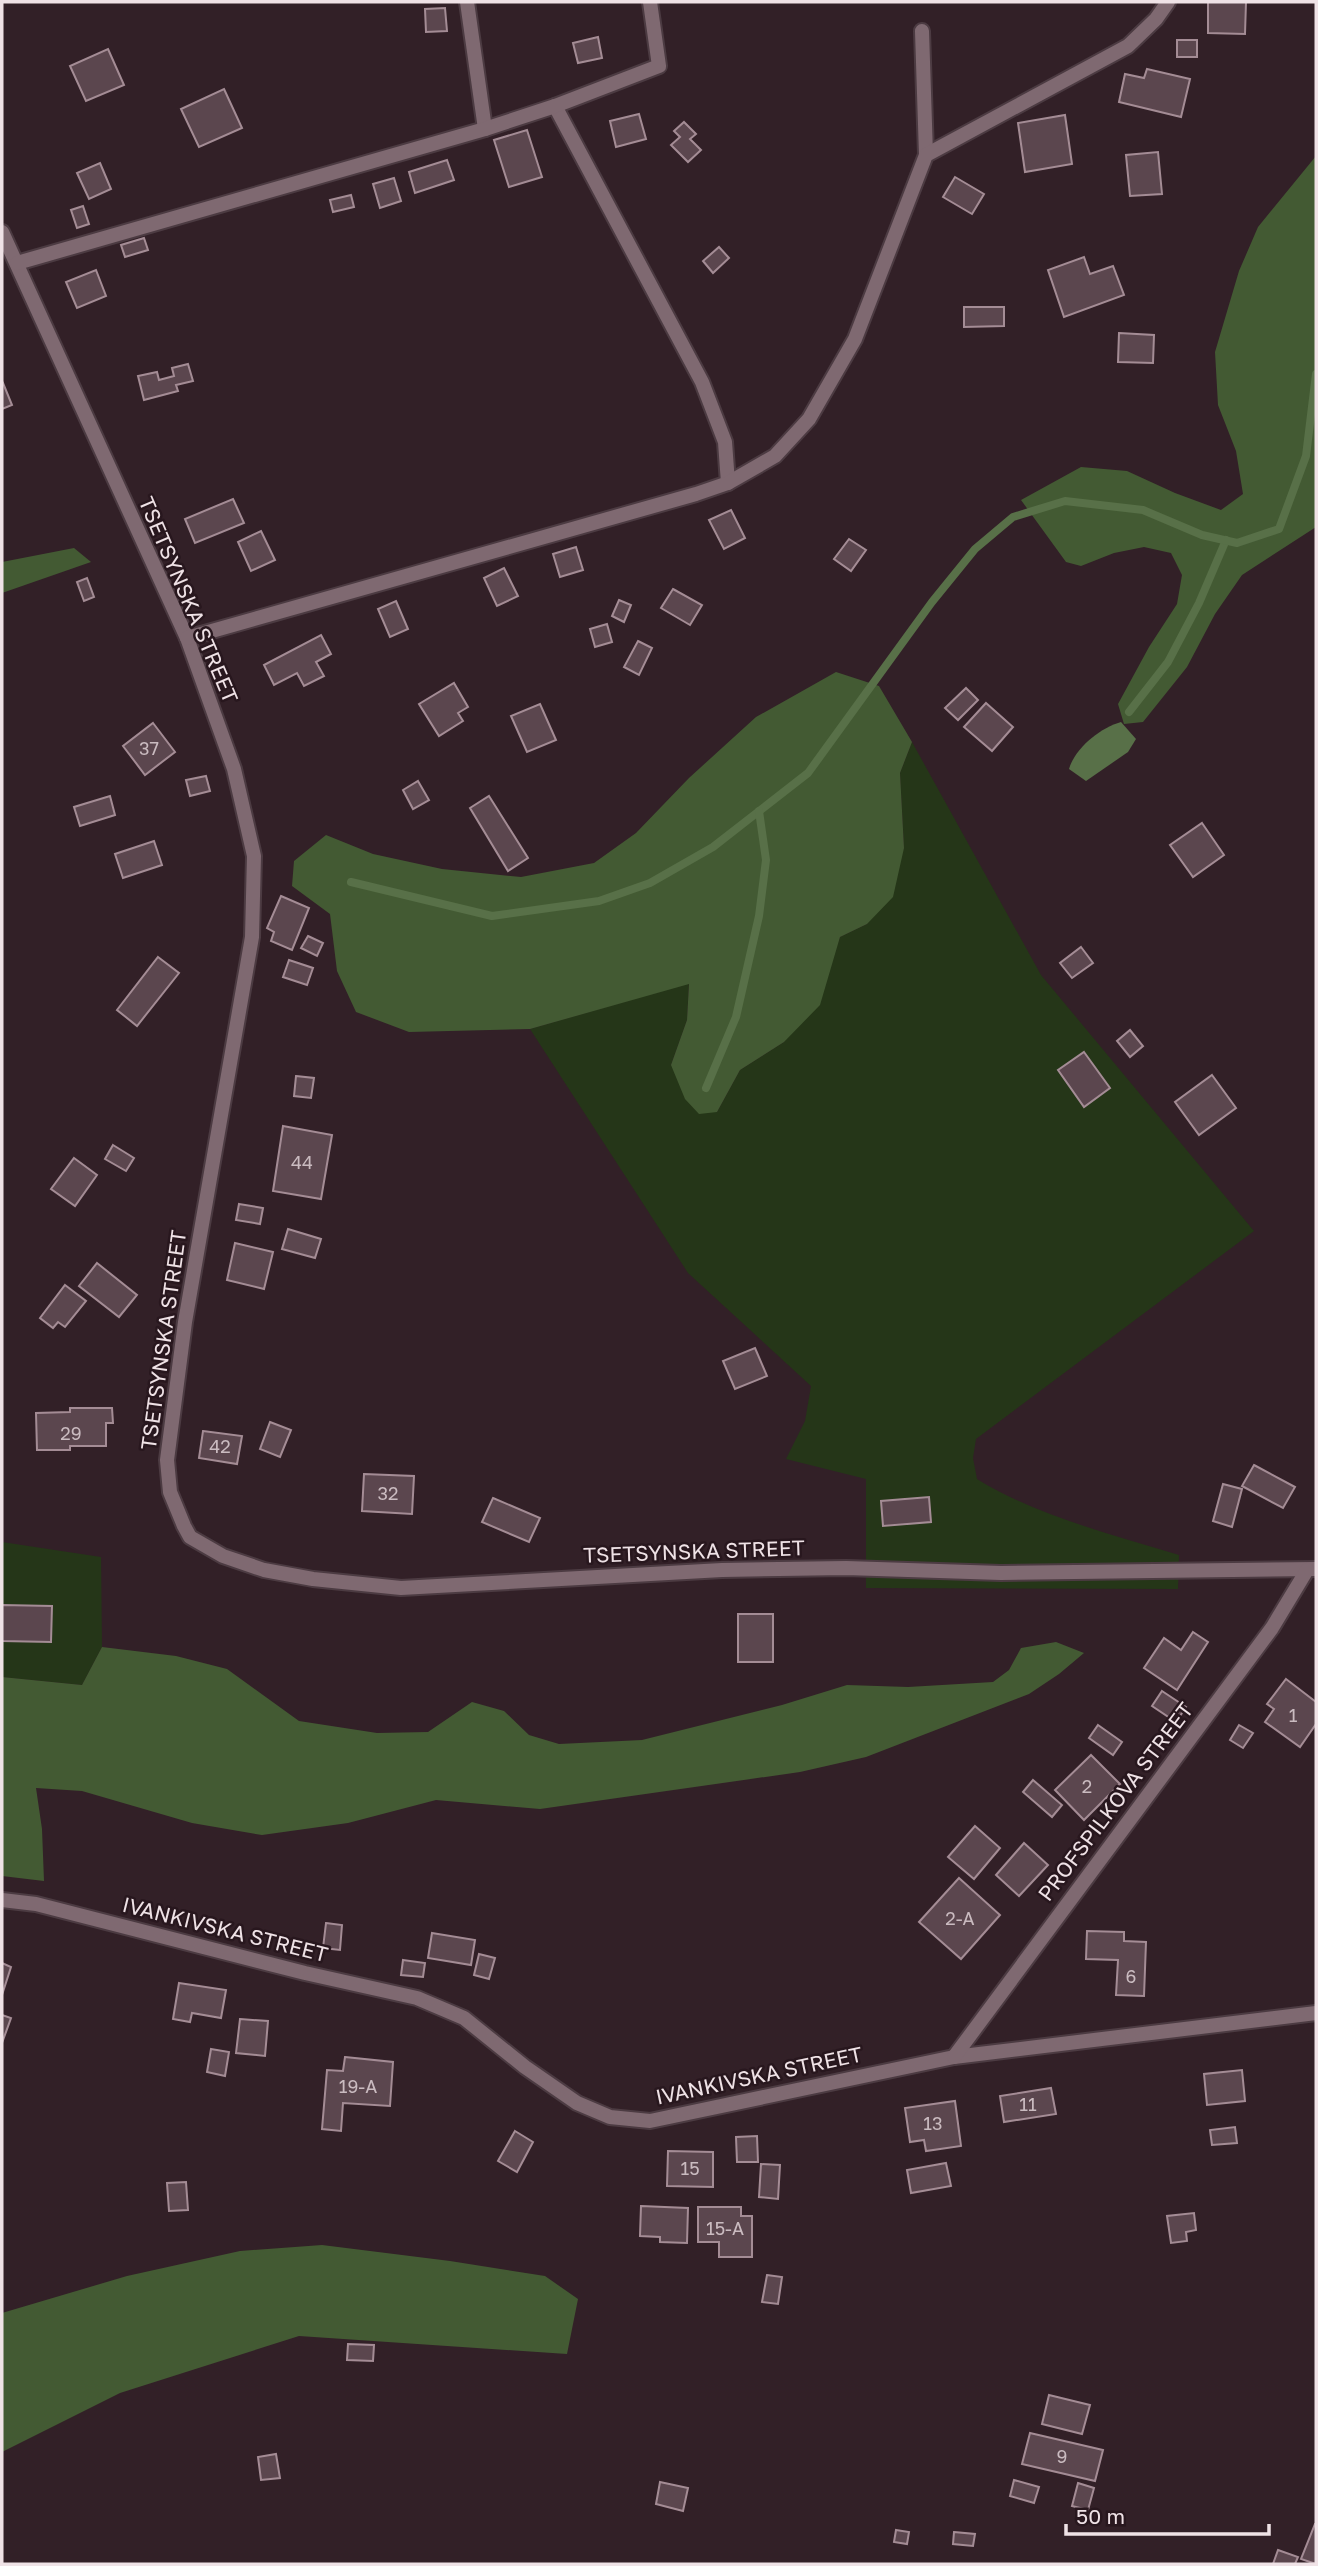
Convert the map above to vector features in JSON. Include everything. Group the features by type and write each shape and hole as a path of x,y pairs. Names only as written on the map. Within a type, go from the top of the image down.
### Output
{"street":[{"path":"467,2 485,130"},
{"path":"17,263 485,130 659,66 650,2"},
{"path":"926,155 1128,46 1156,19 1168,2"},
{"path":"187,638 728,483 775,456 809,419 855,339 926,155 922,31"},
{"path":"555,106 702,382 725,442 728,483"},
{"name":"TSETSYNSKA STREET","path":"2,232 187,638 234,769 254,856 252,937 185,1322 167,1460 170,1492 190,1537 223,1556 264,1570 313,1580 401,1588 735,1570 846,1568 1001,1573 1312,1570"},
{"name":"PROFSPILKOVA STREET","path":"954,2057 1272,1628 1312,1570"},
{"name":"IVANKIVSKA STREET","path":"2,1900 36,1904 305,1973 418,1998 464,2018 524,2067 577,2103 610,2117 650,2121 954,2057 1316,2014"}],"shaded area":[{"path":"1316,156 1316,527 1242,575 1215,614 1187,667 1143,722 1124,724 1118,704 1149,647 1177,604 1182,575 1171,553 1144,547 1114,553 1081,566 1066,562 1021,500 1081,467 1127,471 1221,510 1243,494 1236,451 1218,405 1215,352 1239,271 1258,227"},
{"path":"74,548 91,562 2,593 2,562"},
{"path":"836,672 879,686 912,742 900,773 904,848 893,897 867,924 840,937 820,1005 784,1042 740,1070 717,1112 699,1114 685,1099 671,1065 687,1020 689,984 530,1029 409,1032 356,1012 337,971 330,914 292,886 294,861 326,835 373,854 442,869 521,877 594,863 636,833 689,778 756,717"},
{"path":"1121,722 1136,739 1128,752 1086,781 1069,769 1089,740"},
{"path":"912,742 1041,975 1254,1231 976,1439 973,1458 977,1479 1049,1514 1179,1555 1178,1589 866,1588 866,1479 786,1459 805,1421 811,1386 688,1273 530,1029 689,983 687,1020 671,1065 717,1112 740,1070 784,1042 831,962 840,937 867,924 904,848 900,773"},
{"path":"2,1542 101,1557 102,1647 82,1685 2,1677"},
{"path":"1056,1642 1084,1653 1029,1694 866,1757 800,1772 540,1809 436,1800 348,1823 262,1835 192,1823 82,1791 36,1788 42,1829 44,1881 2,1876 2,1677 82,1685 102,1647 176,1656 227,1669 299,1721 377,1733 428,1732 472,1702 504,1711 529,1735 559,1744 642,1740 782,1705 847,1685 908,1687 993,1682 1009,1670 1021,1648"},
{"path":"322,2245 545,2276 578,2299 567,2354 299,2336 120,2393 2,2452 2,2313 127,2276 240,2251"}],"building":[{"path":"1208,2 1246,2 1245,34 1208,33"},
{"path":"445,8 447,31 426,32 425,9"},
{"path":"598,37 602,58 578,63 573,43"},
{"path":"1177,40 1197,40 1197,57 1177,57"},
{"path":"108,49 124,85 86,101 70,66"},
{"path":"1147,69 1190,79 1181,117 1119,102 1125,74 1144,78"},
{"path":"224,89 242,128 199,147 181,109"},
{"path":"639,114 646,139 616,147 610,121"},
{"path":"1065,115 1072,164 1025,172 1018,123"},
{"path":"684,122 696,134 690,139 701,150 688,162 671,145 680,137 674,131"},
{"path":"527,130 542,177 509,187 494,140"},
{"path":"1158,152 1162,194 1130,196 1126,155"},
{"path":"447,160 454,180 415,193 409,172"},
{"path":"100,163 111,189 89,199 77,173"},
{"path":"955,177 984,194 972,214 943,197"},
{"path":"394,178 401,201 380,208 373,184"},
{"path":"351,195 354,207 333,212 330,200"},
{"path":"83,206 89,224 77,228 71,210"},
{"path":"144,238 148,250 125,257 121,245"},
{"path":"719,247 729,258 713,273 703,261"},
{"path":"1084,257 1090,274 1113,266 1124,295 1064,317 1048,270"},
{"path":"96,270 106,296 77,308 66,282"},
{"path":"964,307 1004,307 1004,326 964,327"},
{"path":"1119,333 1154,335 1153,363 1118,362"},
{"path":"188,364 193,381 176,385 178,391 144,400 138,376 157,372 159,380 174,376 172,368"},
{"path":"2,384 12,405 2,409"},
{"path":"233,499 244,523 195,543 185,519"},
{"path":"731,510 745,538 724,549 709,520"},
{"path":"261,531 275,560 251,571 238,542"},
{"path":"849,539 866,550 851,571 834,559"},
{"path":"576,547 583,570 560,577 553,554"},
{"path":"504,568 518,596 497,606 484,578"},
{"path":"87,578 94,597 84,601 77,582"},
{"path":"673,589 702,605 690,625 661,608"},
{"path":"619,600 631,605 624,622 612,616"},
{"path":"396,601 408,629 390,637 378,609"},
{"path":"607,624 612,642 595,647 590,629"},
{"path":"321,635 331,654 316,662 324,676 304,686 297,673 274,685 264,665"},
{"path":"638,641 652,648 639,675 624,667"},
{"path":"454,683 468,707 458,713 463,721 439,736 419,704"},
{"path":"966,688 978,700 958,720 945,708"},
{"path":"986,703 1013,727 992,751 964,727"},
{"path":"540,704 556,740 527,752 511,716"},
{"path":"153,723 175,752 145,775 123,746"},
{"path":"206,776 210,791 190,796 186,780"},
{"path":"418,781 429,800 413,809 403,790"},
{"path":"110,796 115,815 80,826 74,807"},
{"path":"489,796 528,858 508,871 470,808"},
{"path":"1202,823 1224,855 1193,877 1170,845"},
{"path":"154,841 162,865 123,878 115,854"},
{"path":"281,896 309,908 292,950 271,941 274,932 267,928"},
{"path":"308,936 323,943 317,956 301,948"},
{"path":"1081,947 1093,963 1072,978 1060,963"},
{"path":"158,957 179,973 137,1026 117,1010"},
{"path":"289,960 313,968 307,985 283,977"},
{"path":"1130,1030 1143,1046 1130,1057 1117,1041"},
{"path":"1084,1052 1110,1088 1084,1107 1058,1070"},
{"path":"1212,1075 1236,1108 1199,1135 1175,1102"},
{"path":"296,1076 314,1078 311,1098 294,1096"},
{"path":"283,1126 332,1135 321,1199 273,1191"},
{"path":"113,1145 134,1158 126,1171 105,1159"},
{"path":"74,1158 97,1175 75,1206 51,1189"},
{"path":"239,1204 263,1208 260,1224 236,1220"},
{"path":"288,1229 321,1239 315,1258 282,1249"},
{"path":"235,1243 273,1252 264,1289 227,1280"},
{"path":"97,1263 137,1295 119,1317 79,1286"},
{"path":"65,1285 86,1301 65,1327 58,1322 53,1328 40,1318"},
{"path":"755,1348 767,1376 735,1389 723,1361"},
{"path":"70,1408 112,1408 113,1423 106,1423 106,1446 37,1450 36,1413 70,1412"},
{"path":"270,1422 291,1430 280,1457 260,1449"},
{"path":"203,1431 242,1436 237,1464 199,1458"},
{"path":"1254,1465 1295,1487 1283,1508 1242,1486"},
{"path":"364,1474 414,1476 412,1514 362,1511"},
{"path":"1223,1484 1242,1489 1232,1527 1213,1521"},
{"path":"929,1497 931,1522 883,1526 881,1501"},
{"path":"493,1498 540,1518 529,1542 482,1522"},
{"path":"2,1605 52,1606 51,1642 2,1641"},
{"path":"738,1614 773,1614 773,1662 738,1662"},
{"path":"1193,1632 1208,1642 1177,1690 1144,1668 1164,1638 1181,1650"},
{"path":"1286,1679 1316,1702 1316,1724 1300,1747 1265,1722 1274,1709 1267,1704"},
{"path":"1162,1691 1186,1707 1176,1722 1152,1706"},
{"path":"1098,1725 1122,1742 1113,1755 1089,1738"},
{"path":"1239,1725 1253,1733 1243,1748 1230,1740"},
{"path":"1091,1755 1120,1784 1084,1820 1055,1790"},
{"path":"1033,1780 1062,1805 1052,1817 1023,1792"},
{"path":"975,1826 1000,1848 974,1879 948,1857"},
{"path":"1024,1843 1048,1865 1019,1896 996,1875"},
{"path":"959,1878 1000,1915 961,1959 919,1922"},
{"path":"326,1923 342,1925 340,1950 323,1948"},
{"path":"1087,1931 1124,1932 1124,1941 1146,1942 1144,1996 1116,1995 1118,1960 1086,1959"},
{"path":"432,1933 475,1940 471,1965 428,1958"},
{"path":"479,1954 495,1958 489,1979 474,1975"},
{"path":"403,1960 425,1963 423,1977 401,1975"},
{"path":"2,1963 11,1967 2,1995"},
{"path":"179,1983 226,1990 221,2018 192,2013 190,2022 173,2019"},
{"path":"2,2015 11,2018 2,2043"},
{"path":"240,2019 268,2021 265,2056 236,2053"},
{"path":"211,2049 229,2052 225,2076 207,2072"},
{"path":"345,2057 393,2062 390,2106 343,2103 341,2131 322,2129 327,2070 343,2071"},
{"path":"1242,2070 1245,2101 1207,2105 1204,2074"},
{"path":"1051,2088 1056,2114 1004,2122 1000,2096"},
{"path":"955,2101 961,2146 926,2151 924,2140 910,2142 905,2108"},
{"path":"1235,2127 1237,2143 1212,2145 1210,2130"},
{"path":"515,2131 533,2142 517,2172 498,2161"},
{"path":"757,2136 758,2162 737,2162 736,2137"},
{"path":"668,2151 713,2152 713,2187 667,2186"},
{"path":"946,2163 951,2186 911,2193 907,2170"},
{"path":"761,2164 780,2165 778,2199 759,2197"},
{"path":"186,2182 188,2210 169,2211 167,2183"},
{"path":"641,2206 688,2208 687,2243 660,2242 660,2237 640,2236"},
{"path":"698,2207 741,2207 741,2216 752,2216 752,2257 719,2257 719,2242 698,2242"},
{"path":"1194,2213 1196,2230 1186,2232 1187,2241 1171,2243 1167,2216"},
{"path":"767,2275 782,2277 778,2304 762,2302"},
{"path":"348,2344 374,2345 373,2361 347,2360"},
{"path":"1049,2395 1090,2405 1082,2434 1042,2424"},
{"path":"1030,2433 1103,2450 1095,2481 1022,2464"},
{"path":"276,2454 280,2478 261,2480 258,2457"},
{"path":"1014,2480 1039,2487 1034,2503 1010,2496"},
{"path":"660,2482 688,2488 683,2511 656,2504"},
{"path":"1078,2483 1094,2488 1088,2510 1072,2506"},
{"path":"1316,2524 1316,2564 1301,2559"},
{"path":"896,2530 909,2532 907,2544 894,2542"},
{"path":"954,2532 975,2534 973,2546 953,2544"},
{"path":"1278,2550 1298,2557 1295,2564 1273,2564"}],"waterway":[{"path":"351,882 492,916 599,901 650,883 713,847 808,773 932,602 975,549 1013,517 1065,501 1143,510 1202,535 1237,543 1279,529 1306,456 1316,374"},
{"path":"1129,712 1168,662 1199,603 1226,540"},
{"path":"706,1088 736,1017 759,916 766,860 759,811"}]}
